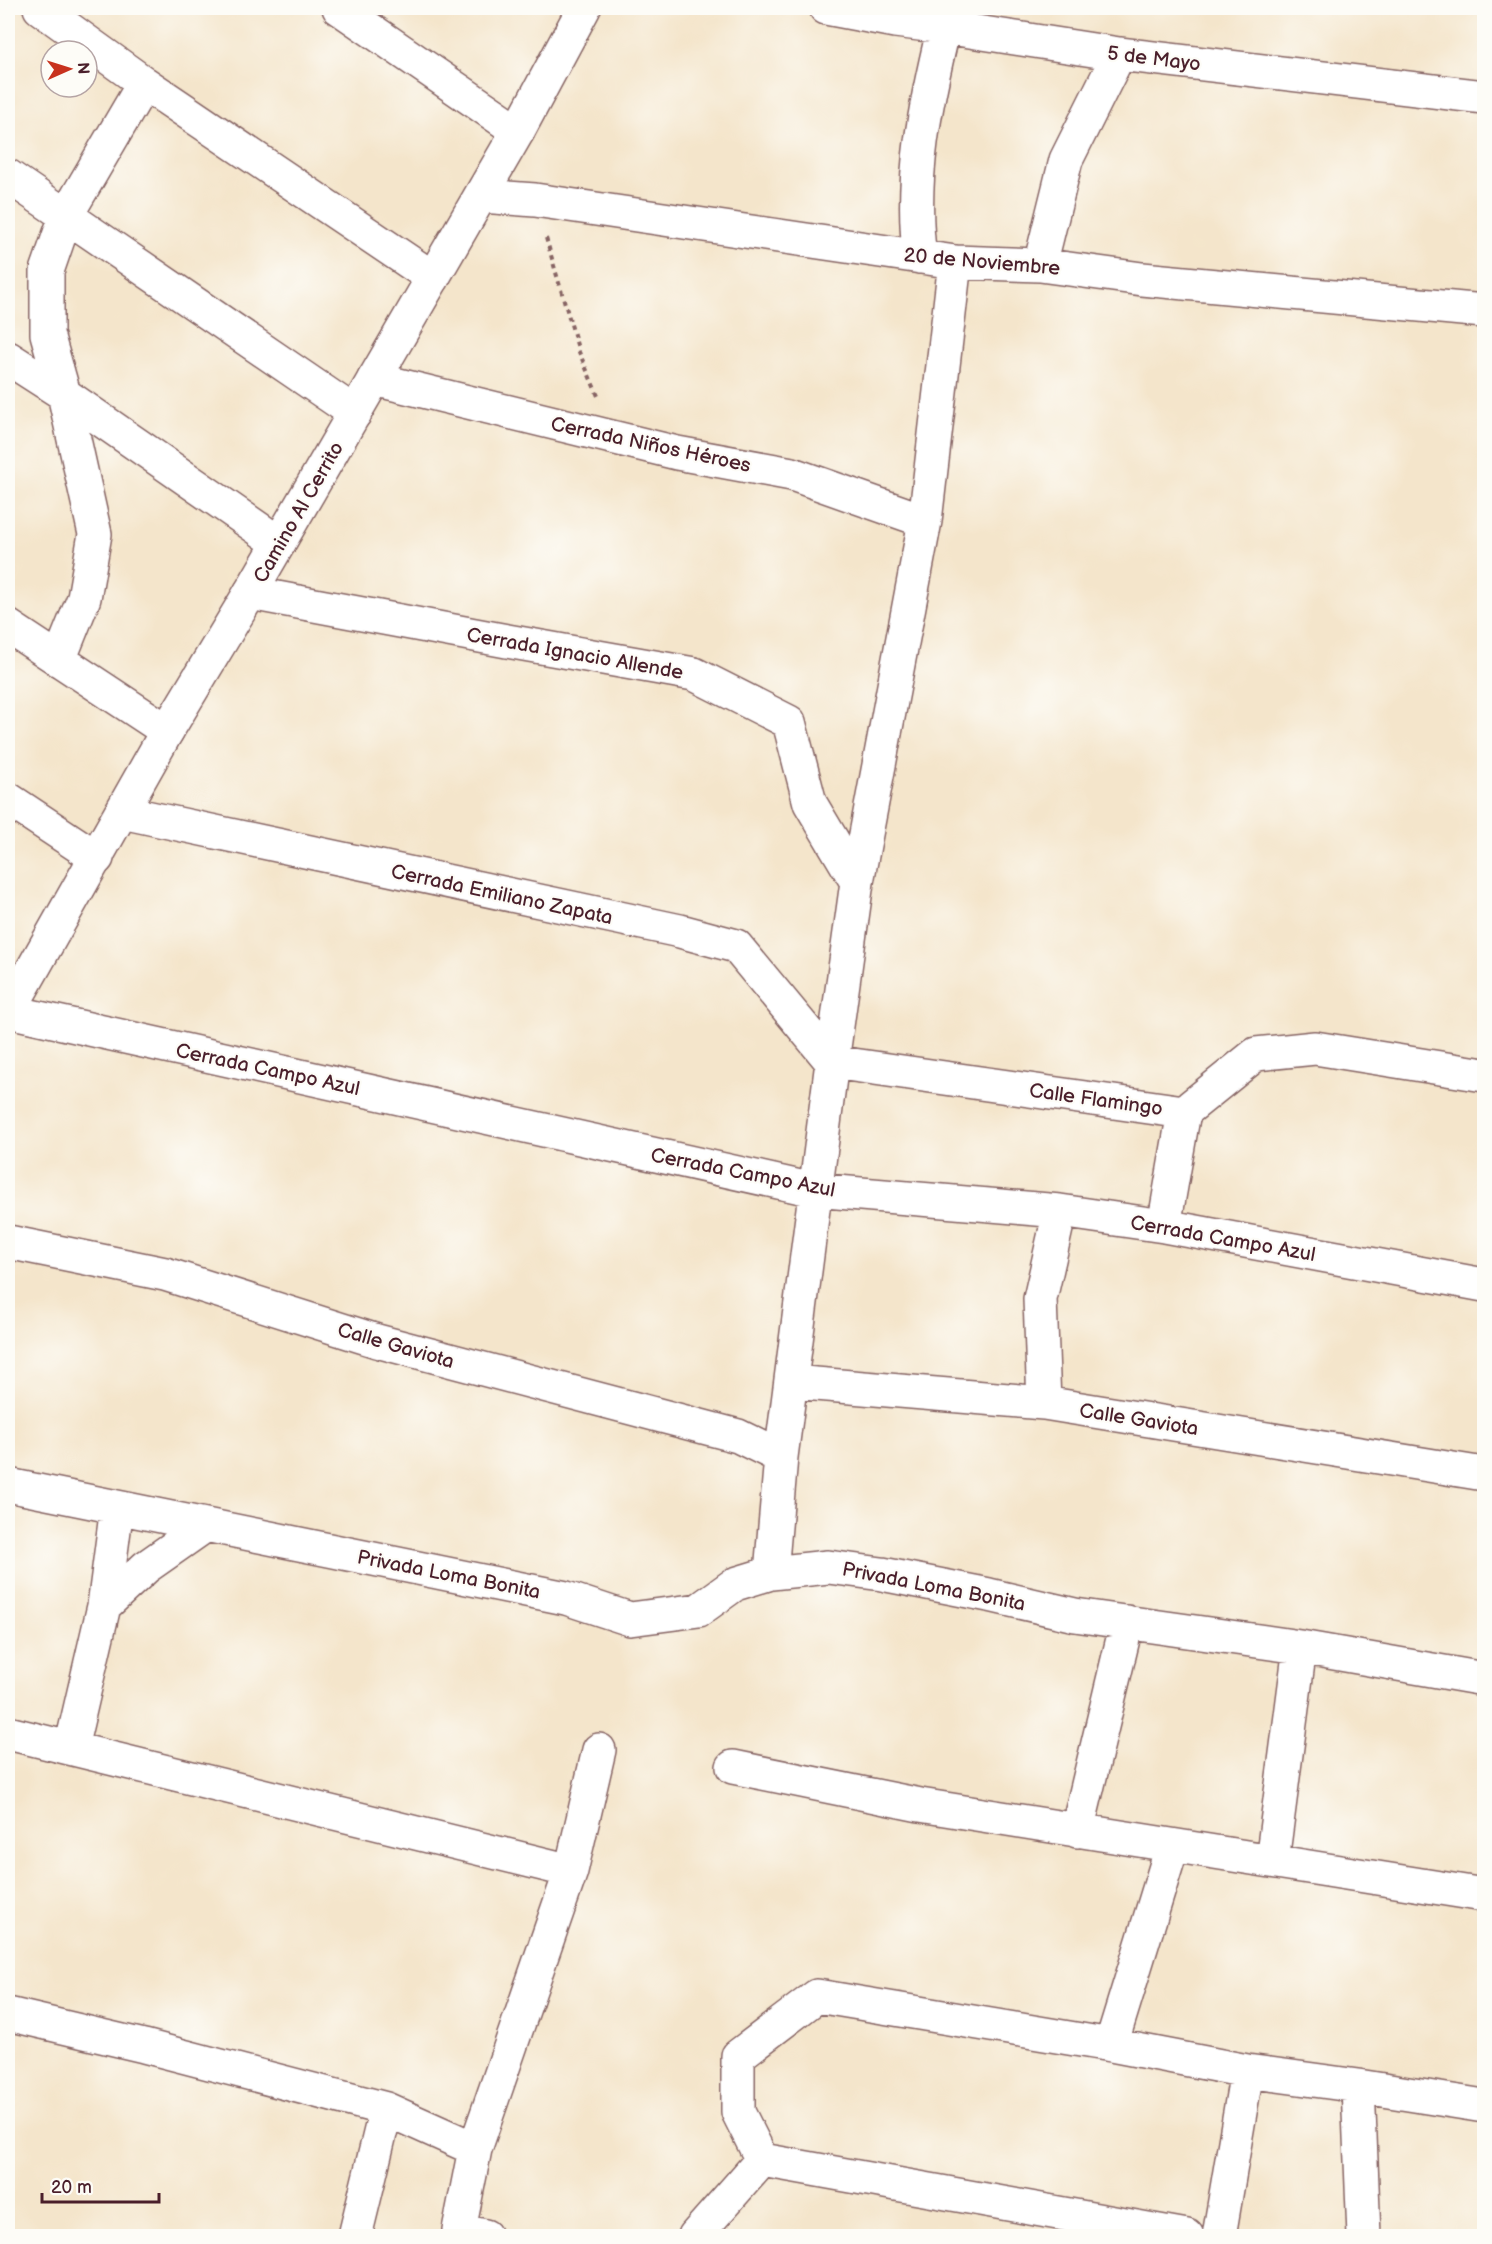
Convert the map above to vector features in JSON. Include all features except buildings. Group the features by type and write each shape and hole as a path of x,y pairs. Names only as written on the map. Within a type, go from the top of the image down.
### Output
{"street":[{"path":"40,8 144,84 433,278"},
{"path":"339,8 518,131"},
{"name":"Camino Al Cerrito","path":"8,1012 167,731 481,196 584,8"},
{"name":"5 de Mayo","path":"825,8 895,21 1119,54 1485,97"},
{"path":"921,257 916,229 916,196 928,93 944,27"},
{"path":"1040,265 1066,160 1119,54"},
{"path":"59,660 84,598 95,534 64,394 47,334 47,271 66,216 144,84"},
{"path":"8,176 355,413"},
{"name":"20 de Noviembre","path":"481,196 535,200 955,262 1040,265 1142,279 1485,311"},
{"path":"771,1573 781,1457 814,1190 857,882 925,521 955,262"},
{"path":"8,358 64,394 279,543"},
{"name":"Cerrada Niños Héroes","path":"374,379 677,453 792,474 925,521"},
{"name":"Cerrada Ignacio Allende","path":"250,593 694,674 789,722 810,803 857,882"},
{"path":"8,626 167,731"},
{"path":"8,799 97,858"},
{"name":"Cerrada Emiliano Zapata","path":"122,812 680,931 736,946 832,1062"},
{"name":"Cerrada Campo Azul","path":"8,1012 814,1190 1060,1210 1164,1226 1485,1285"},
{"name":"Calle Flamingo","path":"832,1062 1184,1112 1256,1054 1315,1048 1485,1075"},
{"path":"1164,1226 1184,1112"},
{"path":"1044,1403 1040,1299 1060,1210"},
{"name":"Calle Gaviota","path":"8,1242 165,1274 377,1341 738,1436 781,1457"},
{"name":"Calle Gaviota","path":"791,1382 1044,1403 1485,1474"},
{"name":"Privada Loma Bonita","path":"8,1485 566,1598 630,1619 699,1610 735,1584 771,1573 828,1567 871,1572 989,1595 1075,1615 1300,1647 1485,1679"},
{"path":"71,1748 104,1606 117,1507"},
{"path":"104,1606 146,1567 206,1525"},
{"path":"1077,1831 1127,1622"},
{"path":"1272,1861 1300,1647"},
{"path":"8,1733 571,1871"},
{"path":"485,2236 459,2230 475,2149 571,1871 599,1750"},
{"path":"733,1767 920,1805 1485,1894"},
{"path":"1111,2045 1172,1846"},
{"path":"762,2160 738,2112 738,2056 817,1996 1111,2045 1247,2071 1485,2106"},
{"path":"8,2014 144,2046 386,2109 475,2149"},
{"path":"1219,2236 1247,2071"},
{"path":"1358,2086 1364,2236"},
{"path":"355,2236 386,2109"},
{"path":"695,2236 762,2160"},
{"path":"762,2160 1187,2236"}],"path":[{"path":"535,200 579,352 616,438"}]}
